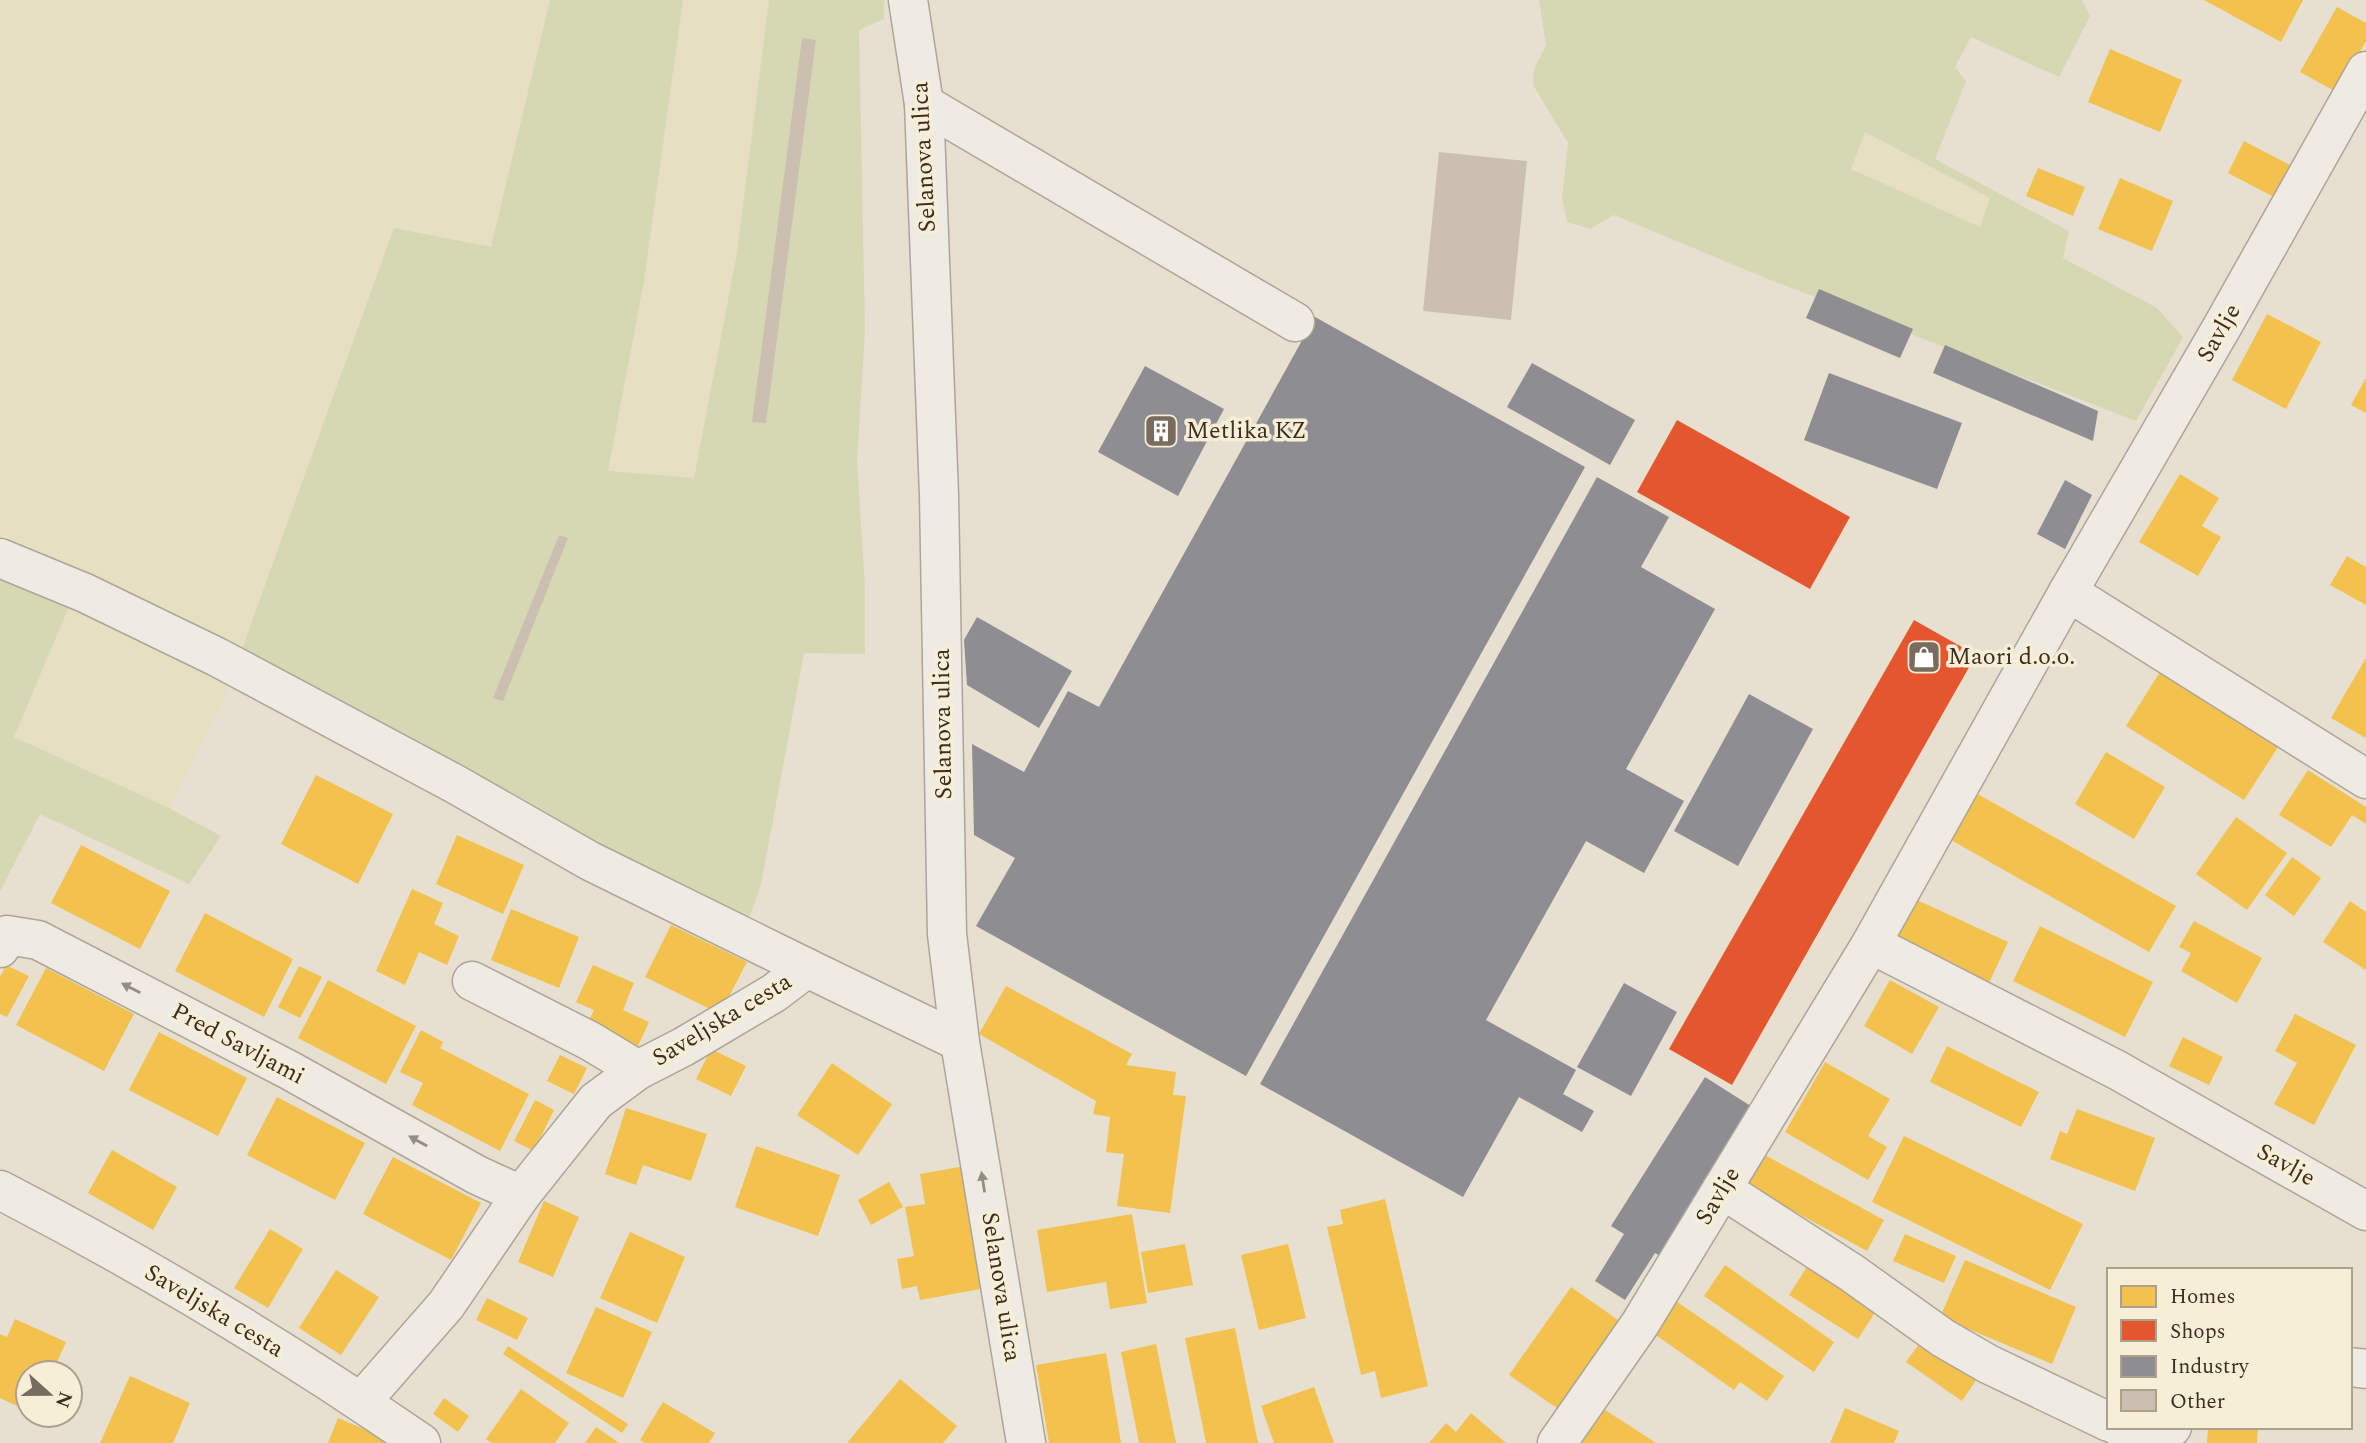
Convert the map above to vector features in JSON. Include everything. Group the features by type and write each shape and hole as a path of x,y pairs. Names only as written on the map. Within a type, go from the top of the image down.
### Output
{"street":[{"name":"Selanova ulica","path":"908,0 924,104 939,495 947,934 960,1042 1026,1443"},
{"name":"Savlje","path":"1557,1443 1640,1324 1871,944 2068,592 2216,339 2366,71"},
{"path":"924,104 1295,322"},
{"path":"0,558 85,593 217,657 455,784 590,861 807,968"},
{"path":"2068,592 2366,779"},
{"name":"Pred Savljami","path":"0,948 7,935 38,940 289,1070 477,1175 521,1195"},
{"name":"Savlje","path":"1871,944 2117,1070 2366,1211"},
{"name":"Saveljska cesta","path":"521,1195 596,1101 638,1070 683,1047 774,993 807,968 960,1042"},
{"path":"472,981 590,1041 638,1070"},
{"path":"1722,1189 1843,1266 1943,1338 1988,1364 2107,1421"},
{"name":"Saveljska cesta","path":"0,1190 186,1293 361,1402 421,1443"},
{"path":"361,1402 446,1305 521,1195"},
{"path":"2125,1429 2148,1437 2170,1429"}],"shaded area":[{"path":"0,0 550,0 491,248 394,229 239,657 0,543"},
{"path":"683,0 769,0 737,253 694,478 608,472 644,281"},
{"path":"1865,132 1991,198 1979,227 1850,168"},
{"path":"73,597 234,677 169,808 14,737"}],"green space":[{"path":"550,0 683,0 644,281 608,471 694,478 737,253 769,0 884,0 884,19 859,30 865,330 857,462 865,587 865,654 804,653 761,885 746,926 239,657 394,228 491,247"},
{"path":"1539,0 2082,0 2090,16 2059,77 1971,37 1955,67 1966,81 1935,159 2069,231 2063,258 2157,308 2183,337 2136,421 1768,279 1614,215 1590,229 1567,222 1562,198 1568,143 1533,85 1534,69 1546,45","holes":["1865,132 1990,198 1980,227 1851,169"]},
{"path":"0,566 73,597 14,737 169,808 221,836 189,884 40,814 0,891"}],"building: Homes":[{"path":"2204,0 2303,0 2281,42"},
{"path":"2337,7 2366,23 2366,41 2338,93 2300,72"},
{"path":"2110,49 2182,80 2160,132 2088,102"},
{"path":"2244,141 2290,165 2274,197 2228,173"},
{"path":"2038,168 2085,187 2073,216 2026,196"},
{"path":"2120,178 2173,201 2152,251 2098,229"},
{"path":"2267,314 2321,342 2286,409 2232,380"},
{"path":"2366,378 2366,413 2351,405"},
{"path":"2180,474 2219,498 2202,526 2221,537 2198,576 2139,542"},
{"path":"2347,556 2366,567 2366,605 2330,585"},
{"path":"2366,658 2366,738 2331,718"},
{"path":"2160,672 2278,747 2244,800 2126,726"},
{"path":"2106,752 2165,787 2134,839 2075,804"},
{"path":"2308,770 2366,807 2366,824 2352,815 2331,847 2279,815"},
{"path":"316,775 393,814 358,884 281,844"},
{"path":"1969,789 2176,906 2149,952 1944,836"},
{"path":"2236,817 2287,853 2247,910 2196,874"},
{"path":"457,835 524,865 503,914 436,884"},
{"path":"81,845 170,891 140,949 51,903"},
{"path":"2292,857 2321,878 2294,916 2265,895"},
{"path":"412,889 443,903 434,924 459,936 447,965 419,952 405,985 376,971"},
{"path":"1915,899 2008,942 1989,983 1896,940"},
{"path":"2350,901 2366,912 2366,970 2323,942"},
{"path":"511,909 579,937 559,988 491,960"},
{"path":"205,913 293,959 264,1017 175,971"},
{"path":"2194,921 2262,958 2237,1003 2181,971 2191,953 2179,947"},
{"path":"671,925 747,962 720,1014 645,977"},
{"path":"2040,926 2153,982 2125,1037 2013,981"},
{"path":"6,965 29,976 7,1017 0,1014 0,977"},
{"path":"593,965 634,983 623,1010 649,1022 638,1046 587,1024 594,1010 576,1002"},
{"path":"299,966 322,977 300,1018 278,1007"},
{"path":"46,968 134,1014 104,1071 16,1025"},
{"path":"328,980 416,1026 386,1084 298,1038"},
{"path":"1890,980 1939,1007 1912,1054 1864,1026"},
{"path":"1006,986 1132,1054 1126,1065 1176,1072 1173,1095 1186,1096 1170,1213 1117,1206 1124,1154 1106,1152 1110,1117 1093,1114 1096,1101 979,1034"},
{"path":"2295,1014 2356,1045 2314,1125 2274,1104 2297,1063 2275,1051"},
{"path":"421,1030 443,1042 440,1048 529,1094 500,1151 412,1105 423,1083 400,1072"},
{"path":"159,1032 247,1078 218,1136 129,1090"},
{"path":"2183,1037 2223,1057 2209,1085 2169,1066"},
{"path":"1947,1046 2039,1092 2021,1127 1930,1082"},
{"path":"711,1049 746,1066 731,1096 696,1079"},
{"path":"560,1055 587,1068 574,1094 547,1081"},
{"path":"1825,1062 1890,1099 1868,1136 1887,1147 1868,1180 1785,1132"},
{"path":"832,1063 892,1104 858,1155 797,1115"},
{"path":"277,1097 365,1143 335,1200 247,1155"},
{"path":"535,1100 554,1110 534,1151 514,1141"},
{"path":"626,1108 707,1134 691,1181 643,1165 636,1185 605,1174"},
{"path":"2077,1109 2155,1138 2135,1191 2050,1159 2060,1131 2067,1134"},
{"path":"1904,1136 2083,1224 2050,1290 1872,1202"},
{"path":"756,1146 840,1175 818,1236 735,1207"},
{"path":"112,1150 177,1187 153,1230 88,1193"},
{"path":"1763,1154 1884,1220 1867,1251 1746,1185"},
{"path":"393,1157 481,1203 451,1260 363,1214"},
{"path":"965,1166 986,1288 920,1300 917,1286 902,1289 897,1259 914,1256 905,1207 925,1204 920,1174"},
{"path":"889,1182 903,1207 871,1225 858,1200"},
{"path":"1385,1199 1428,1386 1381,1398 1375,1371 1361,1375 1327,1227 1343,1224 1340,1210"},
{"path":"544,1201 579,1217 553,1277 518,1262"},
{"path":"1132,1214 1147,1303 1110,1309 1106,1282 1047,1292 1037,1230"},
{"path":"270,1229 303,1249 268,1308 234,1288"},
{"path":"630,1232 685,1257 657,1323 600,1298"},
{"path":"1905,1234 1956,1256 1944,1283 1893,1261"},
{"path":"1185,1244 1193,1285 1148,1293 1141,1252"},
{"path":"1288,1244 1306,1318 1259,1330 1241,1255"},
{"path":"1812,1259 1881,1303 1858,1339 1789,1295"},
{"path":"1965,1260 2076,1307 2052,1364 1940,1317"},
{"path":"1725,1265 1834,1342 1814,1372 1704,1296"},
{"path":"336,1270 379,1297 341,1355 299,1328"},
{"path":"1571,1287 1628,1327 1567,1415 1509,1375"},
{"path":"487,1298 528,1318 517,1340 476,1320"},
{"path":"1676,1301 1784,1376 1767,1401 1740,1382 1734,1390 1653,1333"},
{"path":"596,1307 652,1332 623,1398 566,1373"},
{"path":"15,1319 66,1342 58,1359 14,1359 14,1404 0,1398 0,1334 7,1337"},
{"path":"1235,1328 1258,1443 1206,1443 1185,1338"},
{"path":"1924,1337 1979,1376 1962,1401 1906,1362"},
{"path":"1156,1344 1176,1443 1139,1443 1121,1352"},
{"path":"508,1346 628,1424 622,1433 503,1354"},
{"path":"1106,1353 1121,1443 1049,1443 1036,1365"},
{"path":"130,1376 190,1403 173,1443 100,1443"},
{"path":"900,1379 957,1426 943,1443 847,1443"},
{"path":"1314,1387 1334,1443 1274,1443 1261,1406"},
{"path":"521,1389 569,1423 555,1443 492,1443 486,1439"},
{"path":"444,1398 469,1416 458,1432 433,1414"},
{"path":"663,1402 715,1433 709,1443 645,1443 640,1440"},
{"path":"1599,1406 1656,1443 1575,1443"},
{"path":"1845,1408 1899,1431 1894,1443 1830,1443"},
{"path":"1471,1413 1506,1443 1429,1443 1446,1423 1456,1432"},
{"path":"338,1418 392,1441 328,1443"},
{"path":"596,1427 619,1443 585,1443"},
{"path":"2208,1429 2258,1429 2257,1443 2207,1443"}],"building: Shops":[{"path":"1677,420 1850,517 1810,589 1637,492"},
{"path":"1914,620 1976,655 1732,1085 1669,1049"}],"building: Industry":[{"path":"1819,289 1913,329 1900,358 1806,318"},
{"path":"1315,317 1585,467 1246,1076 976,926 1015,858 974,835 972,744 1024,772 1068,691 1099,707"},
{"path":"1945,345 2098,411 2093,441 1933,373"},
{"path":"1532,363 1635,420 1610,465 1507,407"},
{"name":"Metlika KZ","path":"1145,366 1224,409 1178,496 1098,452"},
{"path":"1829,373 1962,423 1937,489 1804,440"},
{"path":"1597,477 1669,517 1641,567 1715,609 1626,769 1684,801 1644,873 1586,841 1486,1020 1576,1070 1563,1094 1594,1111 1582,1132 1519,1097 1463,1197 1260,1084"},
{"path":"2065,480 2092,495 2065,549 2037,534"},
{"path":"977,617 1072,671 1039,728 967,685 964,640"},
{"path":"1749,694 1813,729 1738,866 1674,831"},
{"path":"1624,983 1677,1012 1631,1096 1577,1067"},
{"path":"1705,1077 1757,1110 1664,1258 1655,1253 1625,1300 1595,1281 1624,1234 1611,1226"}],"building: Other":[{"path":"802,38 816,40 766,423 752,422"},
{"path":"1439,152 1527,161 1511,320 1423,311"},
{"path":"559,535 568,538 503,701 493,698"}],"place":[{"name":"Metlika KZ","path":"1161,431"},
{"name":"Maori d.o.o.","path":"1924,657"}]}
